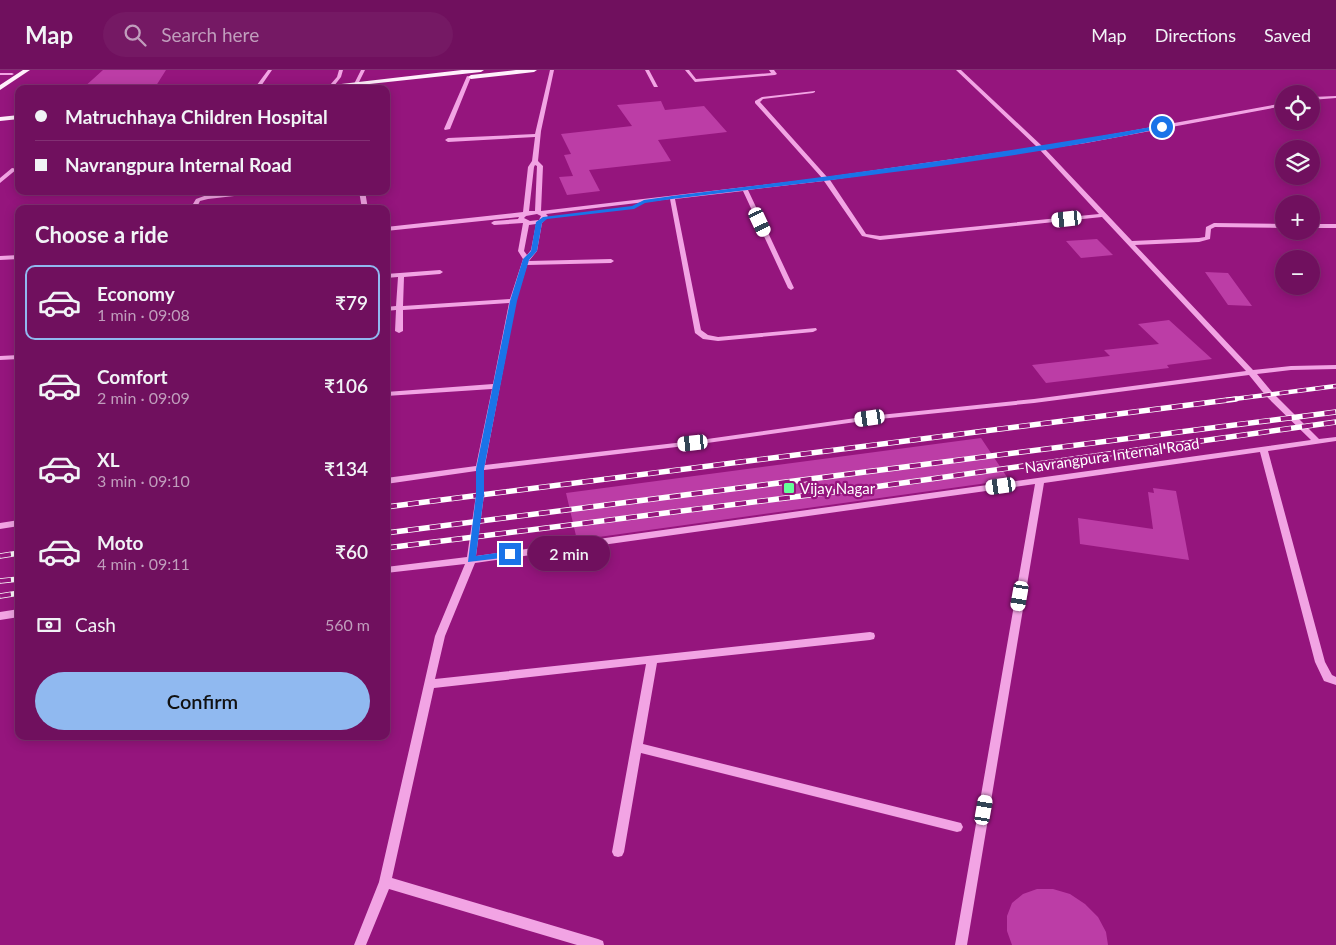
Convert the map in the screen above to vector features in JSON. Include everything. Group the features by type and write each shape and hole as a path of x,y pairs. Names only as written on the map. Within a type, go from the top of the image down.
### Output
{"main road":[{"path":"0,88 27,70"},
{"path":"366,85 482,70"},
{"path":"370,85 534,70"},
{"path":"0,81 14,72"},
{"path":"0,119 15,117"},
{"path":"0,124 15,122"}],"street":[{"path":"259,85 270,70"},
{"path":"332,85 339,77 341,70"},
{"path":"358,85 363,70"},
{"path":"526,261 522,251 524,218 531,167 535,161 538,135 552,70"},
{"path":"647,70 656,86"},
{"path":"687,70 695,81 775,74 771,70"},
{"path":"958,70 1041,148 1252,372 1269,394 1318,442"},
{"path":"0,74 14,72"},
{"path":"447,129 469,77"},
{"path":"814,92 762,98 757,102 826,179 864,235 870,238 1104,215"},
{"path":"1326,97 1327,93 1336,92"},
{"path":"1320,98 1336,97"},
{"path":"390,229 404,230 634,207 644,202 826,179 1041,148 1275,106"},
{"path":"448,140 538,135"},
{"path":"360,945 385,882 440,636 471,560 480,495 480,469 496,386 514,301 526,261 534,251 541,216 540,166 535,161"},
{"path":"0,181 14,168"},
{"path":"744,189 791,288"},
{"path":"195,205 198,200 225,195"},
{"path":"672,198 698,331 706,337 718,339 813,330"},
{"path":"524,218 541,216"},
{"path":"1130,243 1199,240 1208,238 1208,228 1214,225 1275,226"},
{"path":"1320,226 1336,226"},
{"path":"0,258 15,257"},
{"path":"526,261 611,261"},
{"path":"390,276 440,272"},
{"path":"399,331 401,276"},
{"path":"390,309 514,301"},
{"path":"0,358 15,357"},
{"path":"390,480 693,443 870,418 1034,401 1252,372 1336,367"},
{"path":"390,394 496,386"},
{"name":"Navrangpura Internal Road","path":"390,570 471,560 1336,439"},
{"path":"1263,448 1320,662 1328,678 1336,681"},
{"path":"961,945 1040,480"},
{"path":"0,526 15,524"},
{"path":"0,616 15,614"},
{"path":"430,684 870,636"},
{"path":"618,852 652,660"},
{"path":"637,747 957,827"},
{"path":"385,882 598,945"}],"building":[{"path":"103,70 166,70 157,85 86,85"},
{"path":"661,101 665,110 704,106 727,132 658,140 671,161 589,170 600,191 567,195 559,177 573,176 564,155 571,154 561,134 632,126 617,105"},
{"path":"1097,239 1113,255 1081,258 1066,241"},
{"path":"1205,272 1228,273 1252,306 1228,305"},
{"path":"1169,320 1212,359 1167,365 1169,368 1046,383 1032,365 1110,356 1104,350 1159,344 1138,324"},
{"name":"Vijay Nagar","path":"981,438 1009,480 577,540 566,493"},
{"path":"1153,488 1176,491 1189,560 1080,544 1078,518 1153,529 1148,492 1154,493"},
{"path":"1037,889 1053,889 1070,894 1085,904 1098,917 1106,932 1108,945 1012,945 1007,931 1007,916 1012,903 1023,894"}],"railway":[{"path":"1226,400 1336,386"},
{"path":"390,506 1236,399"},
{"path":"390,532 1336,412"},
{"path":"390,547 881,486 1336,422"},
{"path":"0,556 15,554"},
{"path":"0,581 15,579"},
{"path":"0,596 15,594"}],"place":[{"name":"Vijay Nagar","path":"789,488"}],"route":[{"path":"510,554 471,560 480,495 480,469 514,301 526,259 534,251 539,222 545,218 634,207 644,202 672,198 860,175 1086,141 1162,127"}]}
